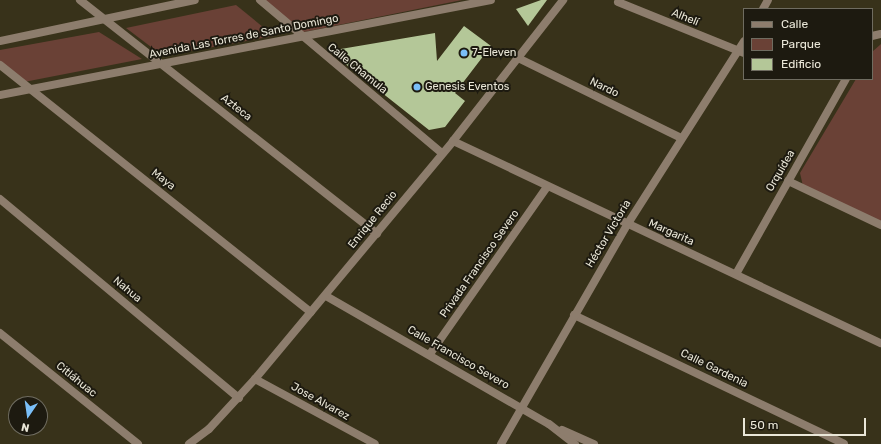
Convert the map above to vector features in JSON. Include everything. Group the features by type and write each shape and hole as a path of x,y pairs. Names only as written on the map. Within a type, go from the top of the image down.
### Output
{"street":[{"name":"Azteca","path":"80,0 105,18 377,234"},
{"path":"0,41 176,2 195,0"},
{"name":"Calle Chamula","path":"260,0 301,37 442,153"},
{"name":"Avenida Las Torres de Santo Domingo","path":"0,95 491,0"},
{"name":"Enrique Recio","path":"189,444 240,398 326,296 453,141 563,0"},
{"name":"Alhelí","path":"618,2 741,52"},
{"name":"Héctor Victoria","path":"501,444 627,225 681,138 741,52"},
{"name":"Nardo","path":"518,58 681,138"},
{"name":"Maya","path":"0,65 312,312"},
{"name":"Orquídea","path":"736,274 845,80"},
{"name":"Margarita","path":"453,141 627,225 736,274 881,343"},
{"path":"788,181 881,225"},
{"name":"Privada Francisco Severo","path":"430,354 547,187"},
{"name":"Nahua","path":"0,199 240,398"},
{"name":"Calle Francisco Severo","path":"326,296 521,407 549,424 575,444"},
{"name":"Calle Gardenia","path":"574,315 844,444"},
{"name":"Citláhuac","path":"0,333 138,444"},
{"name":"Jose Alvarez","path":"256,379 374,444"},
{"path":"549,424 594,444"}],"green space":[{"path":"462,0 299,33 262,1"},
{"path":"236,5 274,36 163,56 126,28"},
{"path":"99,32 142,59 24,82 0,63 0,50"},
{"path":"881,44 881,222 803,186 800,173 855,80 873,80 873,51"}],"building":[{"name":"7-Eleven","path":"541,0 547,0 528,26 516,9"},
{"name":"Genesis Eventos","path":"464,26 491,46 455,93 465,101 445,127 429,130 329,51 435,33 437,61"}],"place":[{"name":"7-Eleven","path":"464,53"},
{"name":"Genesis Eventos","path":"417,87"}]}
